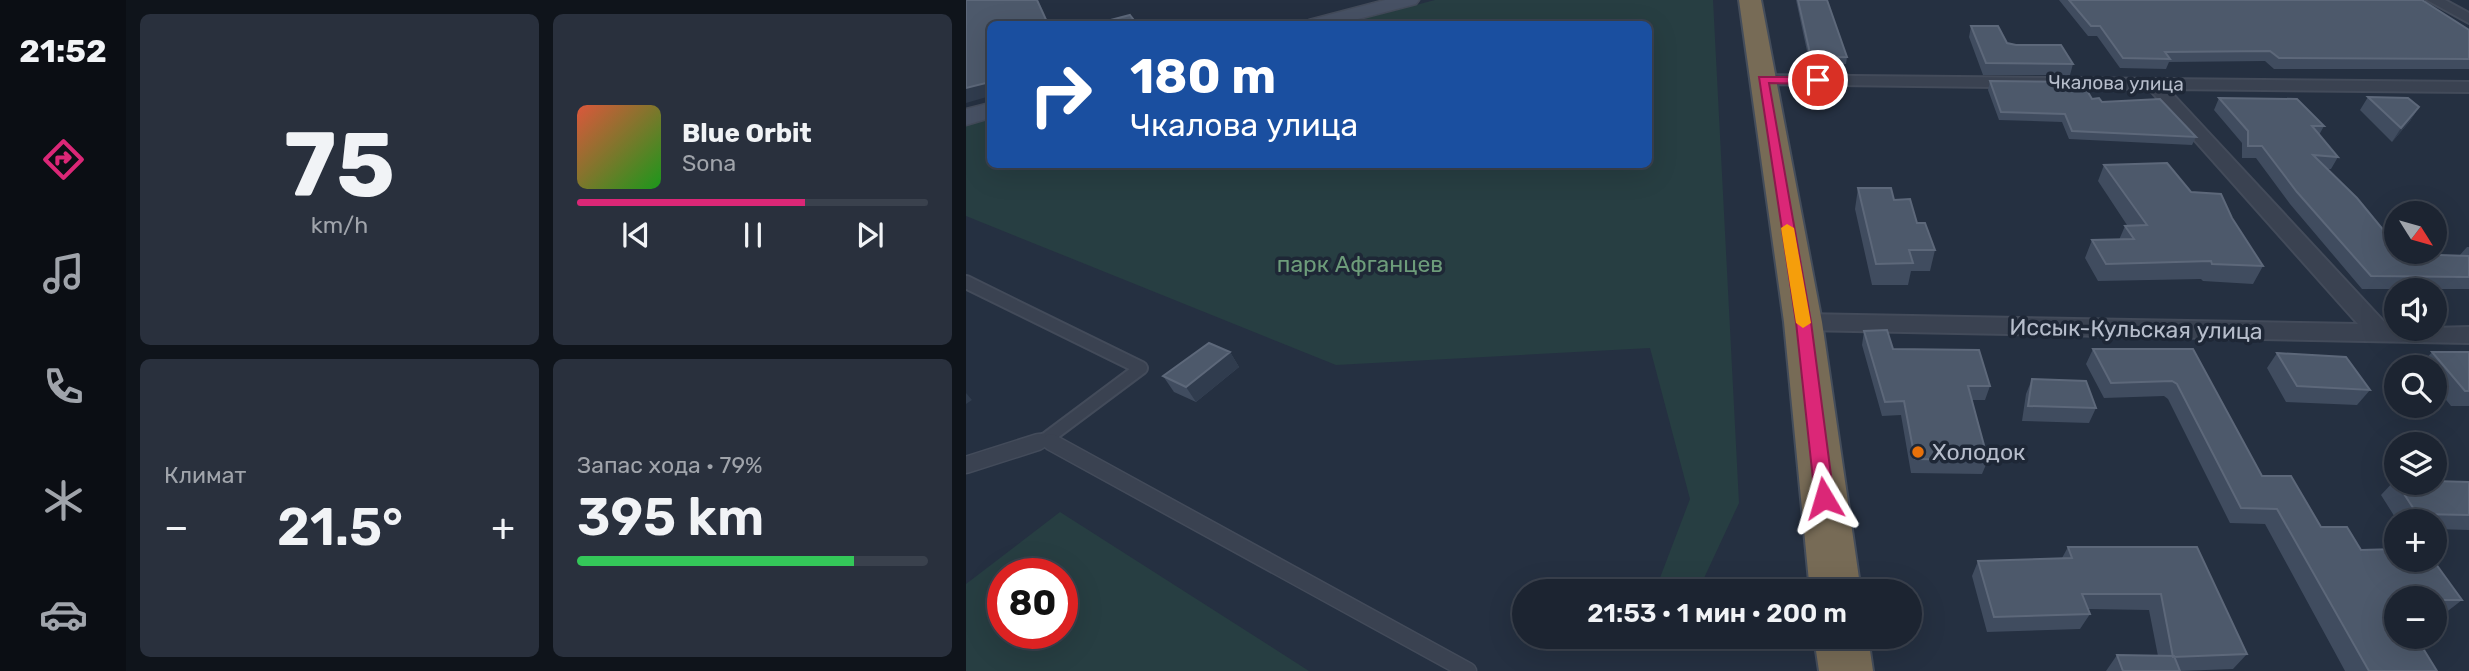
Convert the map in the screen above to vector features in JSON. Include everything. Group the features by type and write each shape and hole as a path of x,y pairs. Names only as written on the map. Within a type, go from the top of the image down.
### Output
{"highway":[{"path":"1750,0 1803,322 1834,579"},
{"path":"1843,649 1846,671"}],"main road":[{"path":"1328,21 1409,0"},
{"path":"966,117 987,112"}],"street":[{"path":"2434,0 2469,19"},
{"name":"Чкалова улица","path":"1763,80 2469,88"},
{"path":"2152,83 2381,334"},
{"name":"Иссык-Кульская улица","path":"1803,322 2469,335"}],"lane":[{"path":"966,282 1142,368 1046,439 966,465"},
{"path":"1046,439 1468,671"}],"green space":[{"name":"парк Афганцев","path":"1435,0 1713,0 1739,503 1704,579 1660,579 1690,499 1650,348 1336,365 966,216 966,124 987,119 987,168 1652,168 1652,21 1354,21"},
{"path":"1060,512 1309,671 966,671 966,584 987,568 987,649 1078,649 1078,558 1000,558"}],"building":[{"path":"966,0 1037,0 1047,21 987,21 987,83 966,88"},
{"path":"1798,0 1827,0 1847,57 1811,58"},
{"path":"2069,0 2422,0 2469,30 2469,59 2279,58 2270,51 2165,52 2170,59 2123,58 2100,26 2091,26"},
{"path":"1130,15 1135,21 1107,21"},
{"path":"1971,26 1998,26 2007,43 2016,45 2061,45 2073,64 1986,63"},
{"path":"1990,81 2082,82 2092,99 2099,98 2102,102 2160,99 2196,137 2072,131 2065,114 2001,112"},
{"path":"2368,97 2408,98 2419,107 2401,128"},
{"path":"2219,98 2297,99 2324,126 2312,126 2338,157 2313,155 2357,198 2384,231 2384,264 2447,264 2447,255 2469,256 2469,277 2371,276 2297,192 2262,146 2248,146 2248,131"},
{"path":"2167,163 2191,192 2221,194 2232,218 2263,266 2212,264 2211,261 2106,264 2092,240 2134,239 2125,226 2147,225 2104,165"},
{"path":"1858,188 1891,188 1894,200 1910,199 1917,223 1925,223 1935,250 1909,250 1913,263 1876,264"},
{"path":"1887,330 1893,349 1979,350 1990,386 1968,386 1988,460 1915,459 1904,401 1885,402 1864,331"},
{"path":"1209,343 1230,352 1186,387 1163,376"},
{"path":"2093,349 2193,349 2262,476 2291,476 2321,527 2347,527 2361,550 2384,549 2384,572 2442,572 2462,600 2447,600 2447,586 2384,586 2384,649 2423,649 2437,671 2369,671 2277,509 2241,508 2177,384 2172,381 2111,383"},
{"path":"2432,352 2469,352 2469,391 2465,391 2447,370 2447,355 2435,355"},
{"path":"2277,353 2346,357 2370,390 2297,386"},
{"path":"2032,379 2086,381 2096,408 2028,406"},
{"path":"2447,481 2469,482 2469,515 2447,515 2447,509 2414,509 2405,495 2447,495"},
{"path":"2068,547 2197,547 2247,654 2173,657 2161,594 2082,594 2090,614 1994,617 1978,561 2072,558"},
{"path":"2117,655 2174,656 2180,671 2123,671"}],"slow traffic":[{"path":"1787,228 1803,323"}],"place":[{"name":"Холодок","path":"1918,452"}],"route":[{"path":"1818,80 1763,80 1803,322 1824,498"}]}
